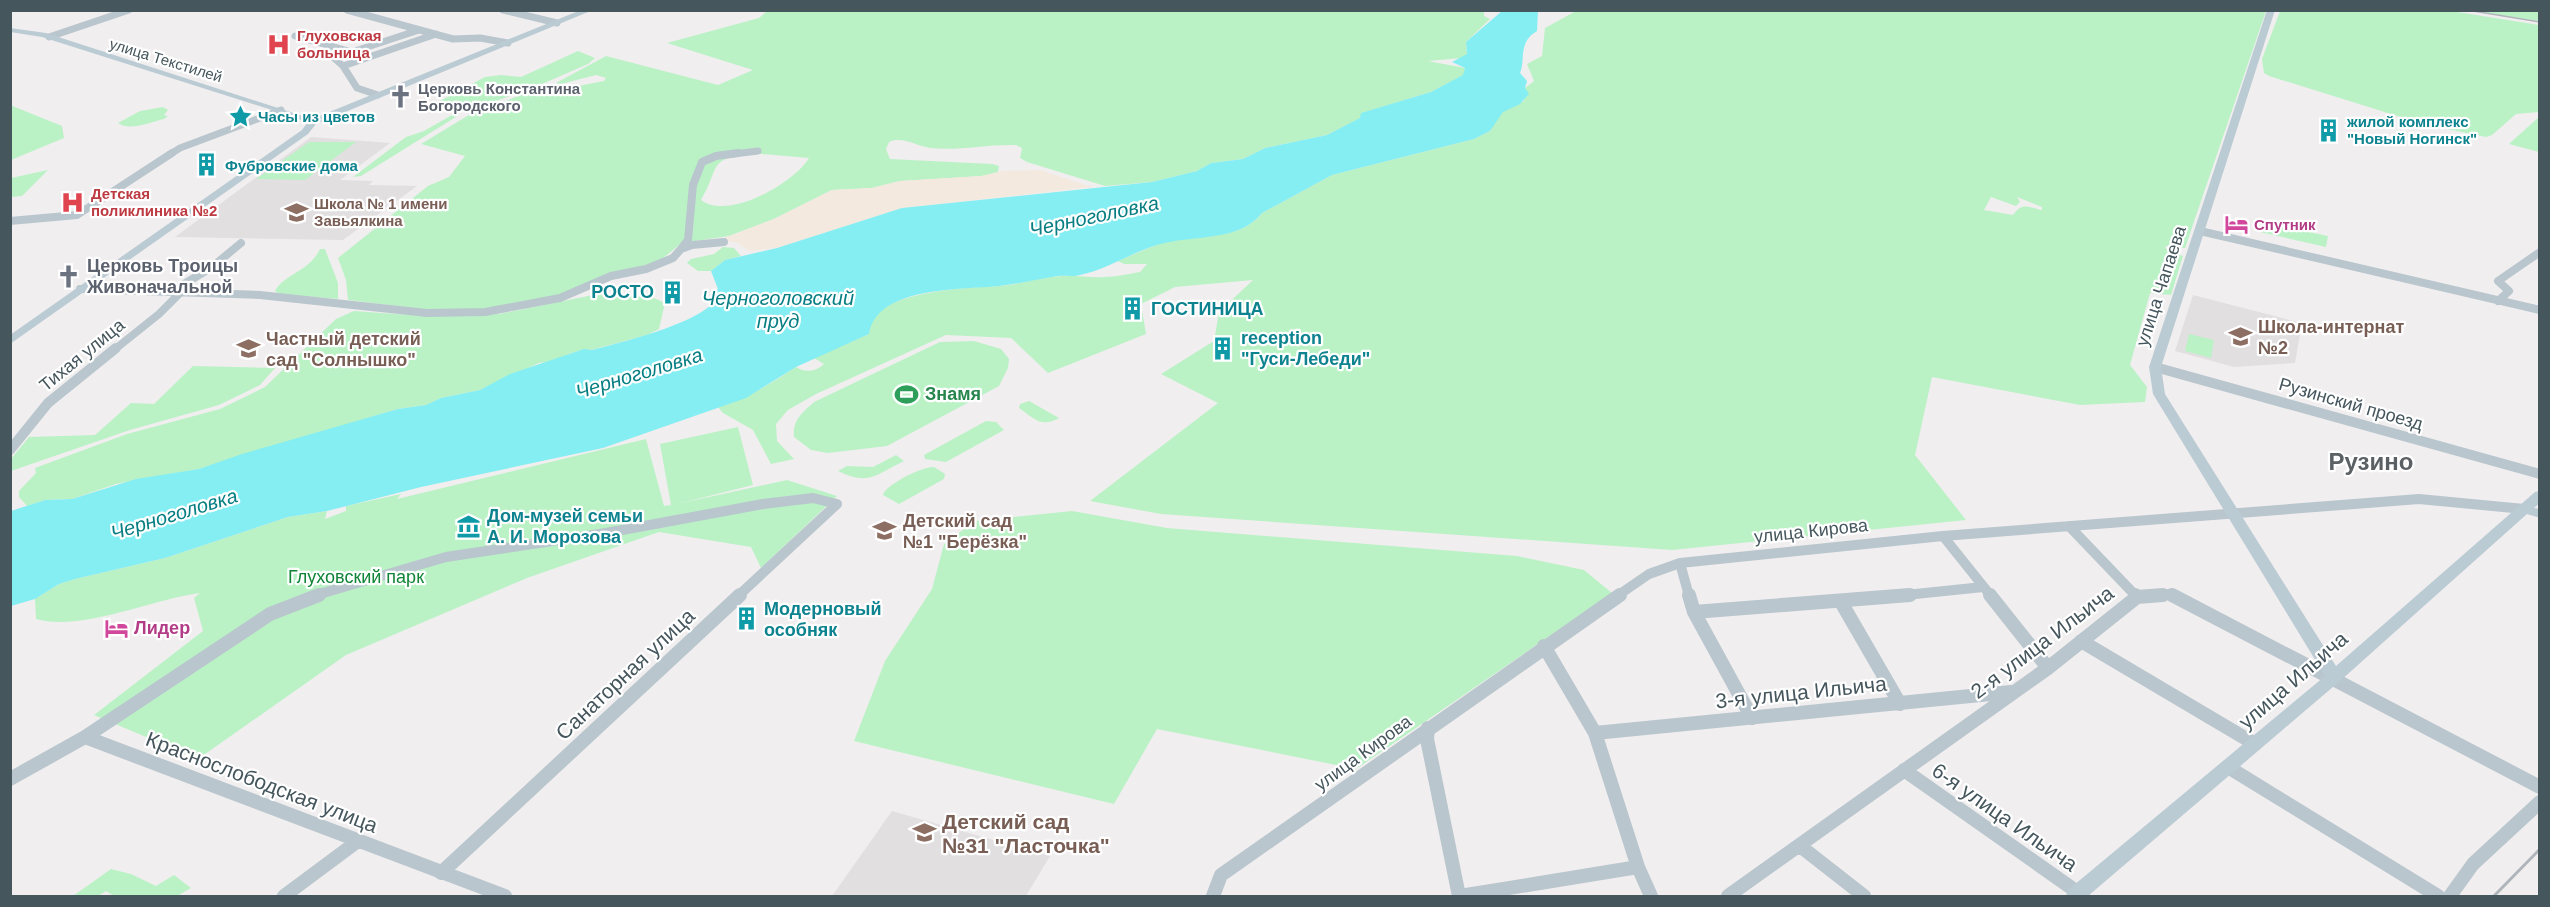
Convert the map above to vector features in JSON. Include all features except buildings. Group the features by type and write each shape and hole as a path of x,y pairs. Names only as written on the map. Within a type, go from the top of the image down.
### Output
{"street":[{"path":"48,37 129,10"},
{"path":"347,10 453,39 480,38 508,43"},
{"path":"369,16 387,10"},
{"path":"503,10 557,23"},
{"path":"10,340 17,331 304,132 312,122 589,10"},
{"name":"улица Чапаева","path":"2271,10 2154,367 2159,394 2334,677"},
{"name":"улица Текстилей","path":"10,30 48,37 312,122"},
{"path":"378,95 357,87 343,66 334,58 420,30"},
{"path":"343,66 436,34"},
{"path":"295,36 351,52"},
{"path":"10,221 77,216 180,148 280,110"},
{"path":"80,289 260,295 427,313 485,312 560,298 611,276 646,269 674,258 688,240 693,185 702,162 716,156 758,151"},
{"path":"2200,231 2540,310"},
{"path":"681,249 692,245 724,242"},
{"name":"Тихая улица","path":"10,450 48,403 159,314 176,292 241,243"},
{"path":"2498,301 2509,291 2498,281 2540,252"},
{"name":"Рузинский проезд","path":"2154,367 2540,474"},
{"name":"улица Ильича","path":"2079,896 2334,677 2540,495"},
{"name":"Санаторная улица","path":"85,737 270,614 325,592 446,557 606,533 763,504 813,498 837,504 441,873"},
{"name":"улица Кирова","path":"1213,897 1221,874 1649,574 1680,562 1943,536 2419,499 2524,509"},
{"path":"2524,509 2540,514"},
{"path":"2069,526 2137,597"},
{"path":"1943,536 2048,668"},
{"path":"1680,562 1694,612 1752,718"},
{"path":"1694,612 1841,602 1983,587"},
{"name":"2-я улица Ильича","path":"1728,897 2048,668 2137,597 2171,594 2334,677 2537,786"},
{"path":"1841,602 1900,704"},
{"path":"2081,641 2255,744"},
{"path":"1544,646 1595,733 1638,867 1651,897"},
{"name":"3-я улица Ильича","path":"1595,733 2012,692"},
{"path":"1428,728 1427,739 1459,897 1638,867"},
{"path":"10,779 85,737"},
{"name":"Краснослободская улица","path":"85,737 505,897"},
{"path":"2228,767 2438,897"},
{"name":"6-я улица Ильича","path":"1904,770 2079,896"},
{"path":"2450,897 2473,864 2540,802"},
{"path":"284,897 358,841"},
{"path":"1800,846 1864,897"}],"shaded area":[{"name":"Школа № 1 имени Завьялкина","path":"311,137 390,143 340,180 373,181 369,185 417,186 343,240 175,237"},
{"name":"Школа-интернат №2","path":"2193,295 2302,323 2295,363 2234,367 2175,351"},
{"name":"Детский сад №31 \"Ласточка\"","path":"892,811 1050,856 1026,896 832,896"}],"green space":[{"path":"1484,10 1484,16 1490,19 1466,42 1467,54 1462,58 1428,61 1465,68 1464,75 1431,92 1362,113 1361,118 1327,135 1265,148 1243,159 1211,163 1197,171 1152,182 1105,186 1027,162 1020,158 1022,148 1016,145 941,149 894,140 889,142 886,149 890,159 992,164 999,166 998,172 982,176 900,181 872,188 832,190 774,219 729,236 688,242 678,246 662,259 560,296 487,309 430,310 348,300 346,280 338,258 428,186 449,177 465,156 421,144 469,115 545,86 563,89 604,81 606,78 596,75 561,84 556,83 606,56 718,85 753,70 667,43 759,18 767,11","holes":["750,153 809,158 790,178 760,196 743,203 727,206 713,205 701,200 716,167 727,159"]},
{"path":"1576,11 2266,11 2185,248 2165,246 2167,250 2183,256 2171,295 2150,293 2130,365 2147,387 2145,402 2080,405 1932,377 1915,455 1966,520 1672,550 1161,514 1090,501 1218,403 1161,374 1214,341 1219,312 1253,280 1175,287 1141,304 1146,334 1048,373 1011,338 946,335 816,394 788,410 776,424 777,441 794,459 771,464 753,430 723,413 718,407 749,395 796,367 807,371 817,369 824,364 814,358 869,334 873,319 884,308 901,300 944,290 1006,285 1054,277 1108,277 1140,272 1147,264 1124,264 1118,261 1162,243 1216,236 1242,229 1262,213 1332,175 1474,139 1490,131 1497,117 1508,107 1524,101 1525,88 1534,81 1527,64 1542,56 1545,28","holes":["1991,197 2016,206 2020,202 2017,197 2042,207 2042,210 2022,207 2013,215 1984,210"]},
{"path":"2280,11 2451,11 2539,25 2539,112 2516,114 2492,135 2486,137 2423,124 2269,76 2264,73 2262,59"},
{"path":"2474,11 2539,11 2539,21"},
{"path":"578,51 595,58 588,64 533,88 467,111 456,111 440,105 440,101 485,77 501,75 521,77"},
{"path":"10,105 62,126 64,138 11,160"},
{"path":"163,107 168,110 164,115 168,116 164,119 133,126 118,123 140,111"},
{"path":"452,115 459,115 361,176 353,177 406,137 424,131"},
{"path":"2539,117 2539,152 2509,144 2510,143"},
{"path":"309,142 356,142 305,180 256,179"},
{"path":"48,170 22,196 11,197 11,178"},
{"path":"2263,222 2328,236 2326,247 2260,232"},
{"path":"723,247 734,248 741,256 725,260 711,271 698,271 687,263 691,259 714,254"},
{"path":"320,249 325,249 338,283 338,299 279,294 275,291 285,280 309,263"},
{"path":"603,293 654,298 665,303 659,329 647,335 591,350 578,351 552,361 539,363 480,390 441,398 426,405 398,409 199,469 116,484 72,499 45,500 27,506 19,497 19,491 36,473 35,468 127,434 220,409 265,387 336,319 354,311 424,316 499,314"},
{"path":"2189,334 2214,340 2211,358 2185,351"},
{"name":"Знамя","path":"974,341 1001,349 1009,359 1008,368 999,386 887,446 828,453 811,450 794,437 796,421 814,402 940,342"},
{"path":"193,366 275,368 260,385 219,405 130,430 11,471 11,459 29,437 95,435 131,403 154,404"},
{"path":"1029,401 1059,418 1047,422 1034,419 1019,408 1020,404"},
{"path":"986,421 996,422 1004,430 946,462 925,459 924,455"},
{"name":"Глуховский парк","path":"738,427 753,485 681,503 787,480 837,496 761,568 751,547 659,532 527,578 346,655 198,759 94,715 203,631 194,598 200,593 95,618 54,622 36,619 35,599 59,584 75,579 165,558 288,517 327,511 325,519 346,511 346,506 401,494 397,499 646,439 664,506 671,505 660,444"},
{"path":"896,455 904,461 872,477 857,478 838,471 847,466 873,467"},
{"path":"934,467 945,474 944,479 899,504 883,495 890,486 905,477"},
{"path":"1072,511 1167,528 1517,556 1584,570 1612,593 1356,769 1157,729 1114,804 854,741 885,661 932,589 944,544 975,521"},
{"path":"111,869 131,874 156,886 174,875 191,888 177,896 114,896 106,891 98,896 73,896"}],"sand":[{"path":"1040,170 1092,187 902,208 777,248 749,251 738,243 719,240 774,219 832,190 872,188 900,181 982,176 1002,171"}],"water":[{"name":"Черноголовский пруд","path":"1502,11 1538,11 1537,31 1524,46 1520,73 1527,81 1525,88 1529,94 1520,104 1503,112 1490,131 1474,139 1332,175 1262,213 1253,222 1230,233 1154,246 1077,276 1058,276 1006,285 943,290 904,299 887,307 875,318 869,334 796,367 746,398 603,448 421,487 327,511 288,517 165,558 59,584 35,599 11,606 11,511 45,500 72,499 136,479 199,469 242,454 398,409 426,405 441,398 480,390 510,374 584,349 592,350 663,329 700,313 713,303 719,293 714,291 718,289 711,271 725,260 777,248 902,208 1152,182 1197,171 1211,163 1243,159 1265,148 1327,135 1360,118 1361,113 1431,92 1463,75 1465,68 1452,62 1467,54 1466,42"}],"railway":[{"path":"2467,10 2540,22"},
{"path":"2494,896 2540,849"}],"place":[{"name":"Глуховская больница","path":"279,44"},
{"name":"Церковь Константина Богородского","path":"400,97"},
{"name":"Часы из цветов","path":"240,116"},
{"name":"жилой комплекс \"Новый Ногинск\"","path":"2329,130"},
{"name":"Фубровские дома","path":"207,165"},
{"name":"Детская поликлиника №2","path":"73,202"},
{"name":"Школа № 1 имени Завьялкина","path":"296,212"},
{"name":"Спутник","path":"2236,224"},
{"name":"Церковь Троицы Живоначальной","path":"69,276"},
{"name":"РОСТО","path":"672,292"},
{"name":"ГОСТИНИЦА","path":"1133,309"},
{"name":"Школа-интернат №2","path":"2240,337"},
{"name":"reception \"Гуси-Лебеди\"","path":"1223,348"},
{"name":"Частный детский сад \"Солнышко\"","path":"248,349"},
{"name":"Знамя","path":"907,394"},
{"name":"Дом-музей семьи А. И. Морозова","path":"469,526"},
{"name":"Детский сад №1 \"Берёзка\"","path":"885,531"},
{"name":"Модерновый особняк","path":"746,619"},
{"name":"Лидер","path":"116,628"},
{"name":"Детский сад №31 \"Ласточка\"","path":"924,833"}],"district":[{"name":"Рузино","path":"2371,461"}],"water label":[{"name":"Черноголовка","path":"1094,216"},
{"name":"Черноголовка","path":"639,373"},
{"name":"Черноголовка","path":"174,514"}]}
